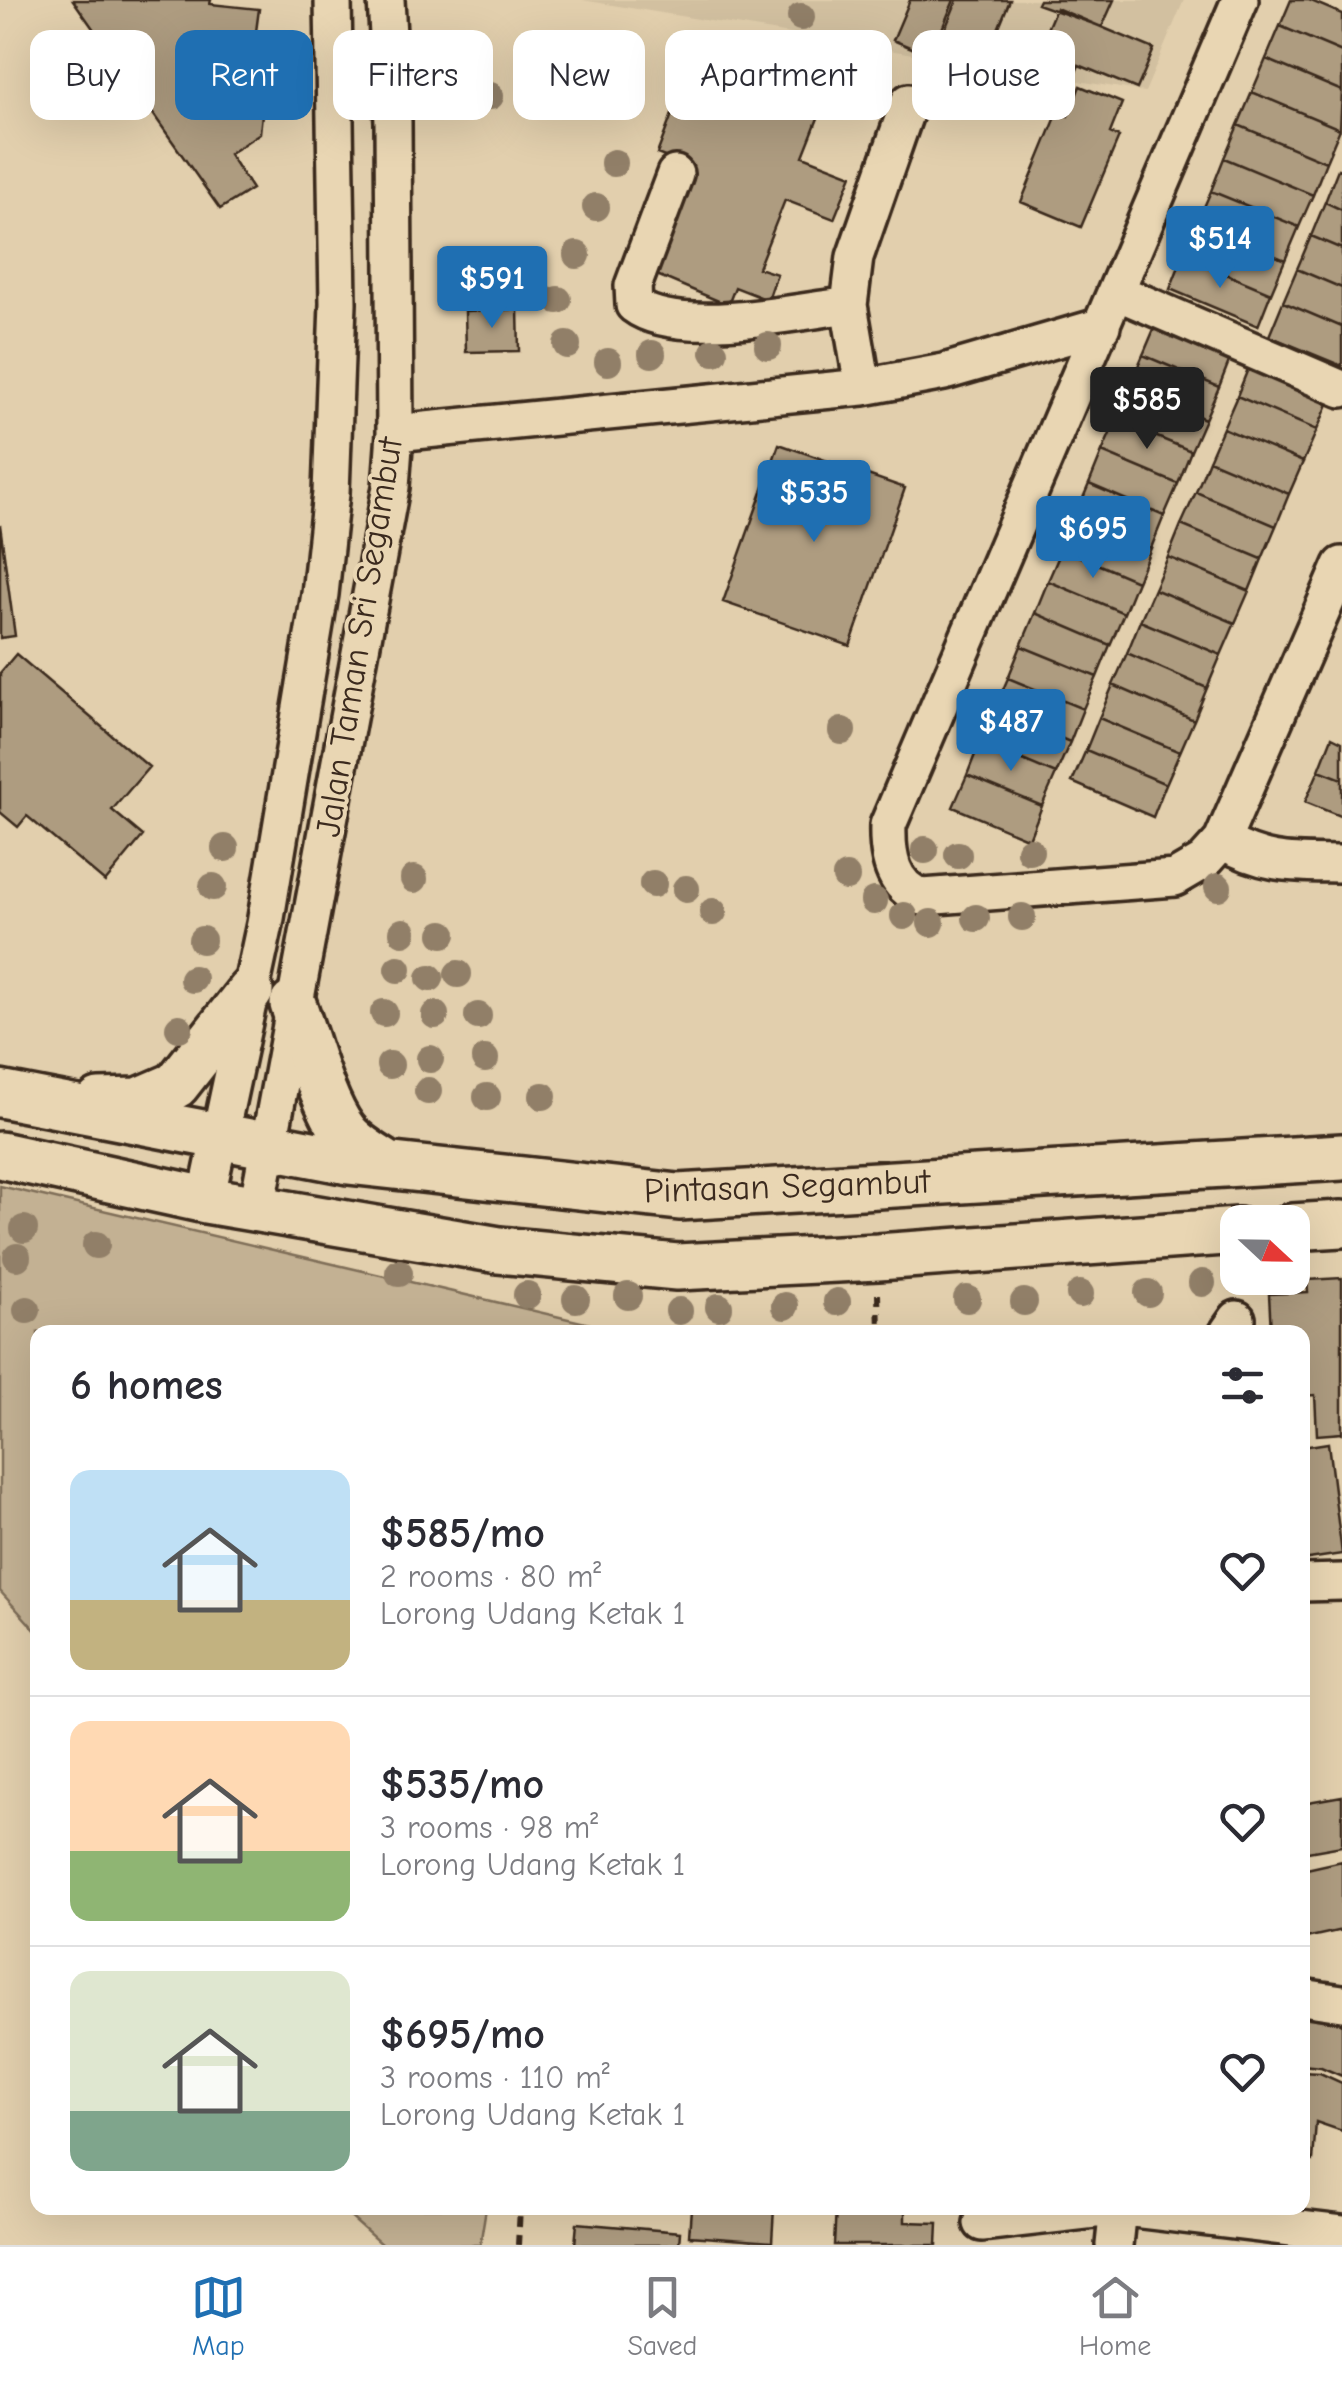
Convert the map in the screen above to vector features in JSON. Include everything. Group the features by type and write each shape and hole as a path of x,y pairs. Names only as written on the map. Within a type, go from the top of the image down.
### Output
{"main road":[{"path":"47,1102 138,1101 176,1084 250,991"},
{"path":"293,1004 344,1132 389,1165"},
{"name":"Pintasan Segambut","path":"0,1094 348,1161 679,1197 1342,1157"},
{"name":"Pintasan Segambut","path":"0,1156 206,1200 499,1250 677,1266 878,1257 1220,1232"},
{"path":"1310,1227 1342,1224"}],"street":[{"name":"Jalan Taman Sri Segambut","path":"256,1208 391,487 395,434 393,122 386,0"},
{"path":"1240,0 888,825 887,849 894,873 910,893 923,897 1175,878 1204,861 1222,841 1342,565"},
{"name":"Jalan Taman Sri Segambut","path":"206,1200 265,924 320,594 330,493 338,303 324,4"},
{"path":"863,387 849,305 854,257 910,102"},
{"path":"675,174 633,286 634,305 646,314 708,322 849,305"},
{"path":"1117,292 1342,388"},
{"path":"395,434 863,387 944,372 1102,326"},
{"path":"1222,841 1251,857 1271,862 1342,864"},
{"path":"1310,1582 1342,1582"},
{"path":"1310,1998 1342,2003"},
{"path":"979,2225 1061,2215"},
{"path":"1114,2245 1117,2215"},
{"path":"1178,2215 1342,2234"}],"path":[{"path":"518,2245 520,2215"}],"shaded area":[{"path":"582,0 1184,0 1145,92 1075,81 1075,30 912,30 912,54 892,51 892,30 766,30"},
{"path":"0,1186 594,1325 30,1325 30,1624 0,1591"},
{"path":"348,2215 485,2215 480,2245 382,2245"}],"building":[{"path":"73,0 211,0 210,4 259,9 256,30 175,30 175,120 261,120 260,133 229,154 252,189 220,209 155,117 155,30 94,30"},
{"path":"910,0 954,0 942,30 912,30 912,48 893,40"},
{"path":"957,0 1010,0 998,30 945,30"},
{"path":"1039,0 1114,0 1102,27 1037,4"},
{"path":"1291,0 1309,0 1342,14 1342,52 1280,26"},
{"path":"1056,8 1154,49 1137,89 1079,65 1075,74 1075,30 1047,30"},
{"path":"1280,26 1342,52 1342,91 1266,59"},
{"path":"1266,59 1342,91 1340,129 1252,92"},
{"path":"1080,86 1122,103 1110,133 1119,137 1081,227 1021,202 1055,120 1075,120 1075,98"},
{"path":"1252,92 1340,129 1326,162 1238,125"},
{"path":"670,120 817,120 803,156 852,175 834,219 785,200 758,268 777,274 768,300 735,287 728,305 645,270 686,165 657,154"},
{"path":"1238,125 1326,162 1313,195 1224,158"},
{"path":"1224,158 1313,195 1299,227 1211,191"},
{"path":"1338,169 1342,170 1342,210 1325,202"},
{"path":"1211,191 1299,227 1285,260 1197,223"},
{"path":"1325,202 1342,210 1342,249 1311,236"},
{"path":"1197,223 1285,260 1271,293 1183,256"},
{"path":"1311,236 1342,249 1342,288 1297,269"},
{"path":"1183,256 1271,293 1258,326 1170,289"},
{"path":"1297,269 1342,288 1342,327 1283,302"},
{"path":"1283,302 1342,327 1342,366 1269,336"},
{"path":"518,309 519,351 466,352 465,311"},
{"path":"1157,322 1232,354 1219,387 1143,355"},
{"path":"1143,355 1219,387 1205,419 1129,387"},
{"path":"1250,364 1331,397 1317,430 1237,396"},
{"path":"1129,387 1205,419 1191,451 1116,420"},
{"path":"1237,396 1317,430 1303,462 1223,428"},
{"path":"1116,420 1191,451 1178,484 1102,452"},
{"path":"1223,428 1303,462 1289,494 1209,460"},
{"path":"779,444 905,488 850,646 723,602"},
{"path":"1102,452 1178,484 1164,516 1089,484"},
{"path":"1209,460 1289,494 1276,526 1196,492"},
{"path":"1089,484 1164,516 1151,548 1075,517"},
{"path":"1196,492 1276,526 1262,559 1181,525"},
{"path":"1075,517 1151,548 1137,581 1062,549"},
{"path":"0,525 15,636 0,638"},
{"path":"1181,525 1262,559 1249,591 1168,557"},
{"path":"1062,549 1137,581 1124,613 1048,581"},
{"path":"1168,557 1249,591 1235,623 1154,589"},
{"path":"1048,581 1124,613 1110,645 1035,613"},
{"path":"1154,589 1235,623 1221,655 1140,621"},
{"path":"1035,613 1110,645 1097,677 1021,646"},
{"path":"1140,621 1221,655 1207,688 1127,653"},
{"path":"1021,646 1097,677 1083,709 1008,678"},
{"path":"1127,653 1207,688 1194,720 1113,685"},
{"path":"16,654 149,767 112,810 143,836 105,882 27,816 18,827 0,812 0,673"},
{"path":"1008,678 1083,709 1070,742 994,710"},
{"path":"1113,685 1194,720 1180,752 1099,718"},
{"path":"994,710 1070,742 1056,774 980,742"},
{"path":"1099,718 1180,752 1166,784 1086,750"},
{"path":"1332,737 1342,742 1342,779 1319,770"},
{"path":"980,742 1056,774 1042,806 967,775"},
{"path":"1086,750 1166,784 1153,817 1072,782"},
{"path":"1319,770 1342,779 1342,817 1305,802"},
{"path":"967,775 1042,806 1029,839 953,807"},
{"path":"1342,1278 1342,1433 1317,1435 1315,1395 1310,1395 1310,1325 1271,1325 1269,1295 1310,1295 1310,1280"},
{"path":"1328,1443 1342,1554 1310,1559 1310,1446"},
{"path":"1342,1796 1342,1846 1310,1852 1310,1802"},
{"path":"1342,1861 1342,1930 1310,1937 1310,1868"},
{"path":"1310,1999 1342,2003 1342,2076 1310,2066"},
{"path":"1310,2072 1342,2083 1342,2131 1316,2122 1313,2161"},
{"path":"690,2215 774,2215 772,2242 689,2236"},
{"path":"836,2215 905,2215 905,2222 938,2223 937,2245 834,2245"},
{"path":"577,2223 680,2232 679,2245 575,2245"}]}
